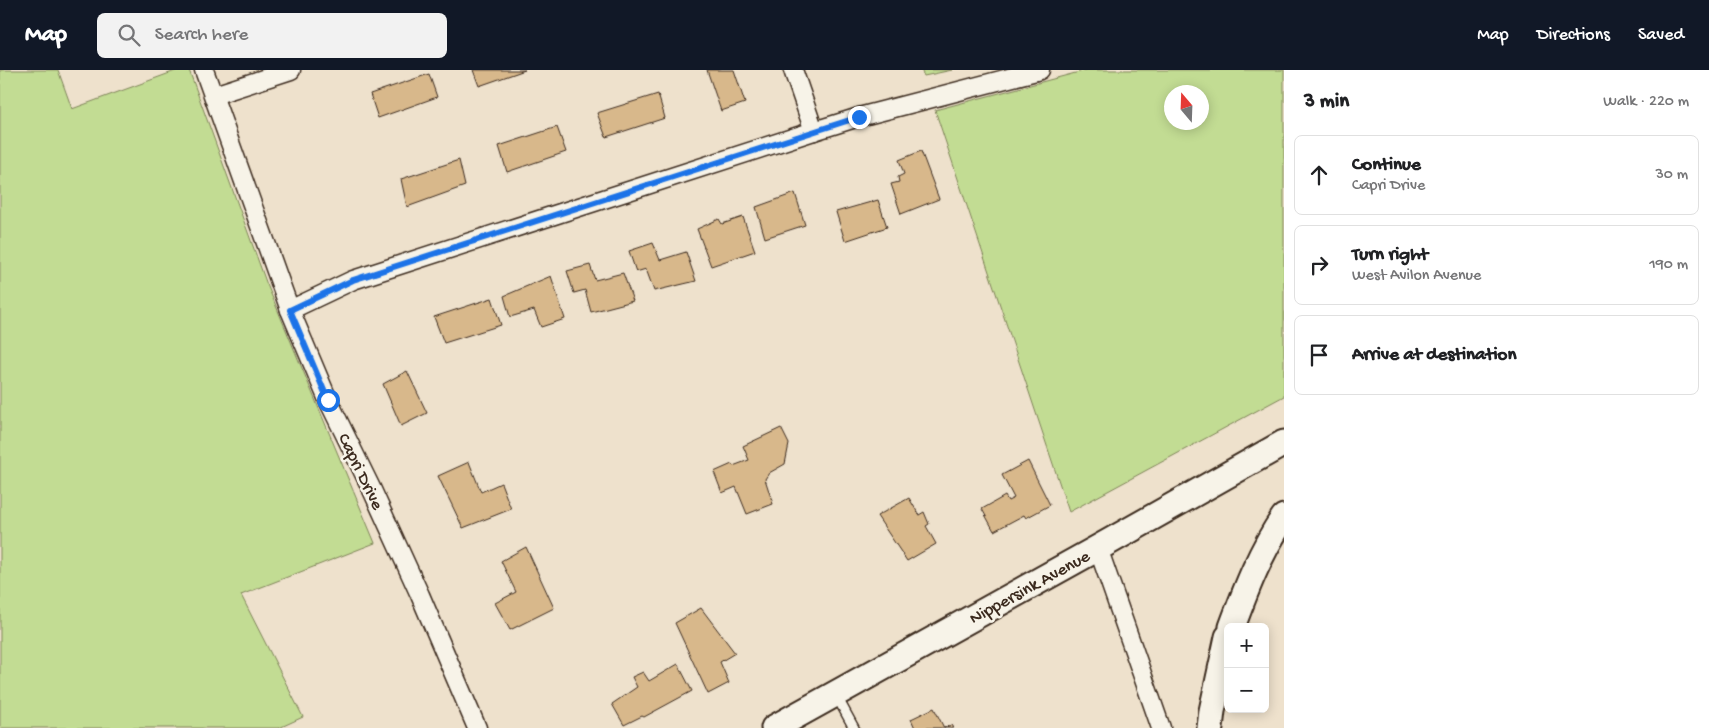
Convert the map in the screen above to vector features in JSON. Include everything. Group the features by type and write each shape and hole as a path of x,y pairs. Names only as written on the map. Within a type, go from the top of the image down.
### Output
{"street":[{"name":"Capri Drive","path":"204,70 290,310 328,400 420,595 477,728"},
{"path":"214,96 291,70"},
{"path":"793,70 814,131"},
{"path":"290,310 353,280 814,131 859,117 1040,70"},
{"name":"Nippersink Avenue","path":"774,728 1284,443"},
{"path":"1234,623 1249,583 1274,531 1284,517"},
{"path":"1098,548 1162,728"},
{"path":"1210,728 1224,656"}],"lane":[{"path":"835,694 854,728"}],"green space":[{"path":"0,70 58,70 72,109 178,70 189,70 266,282 375,543 241,595 303,717 279,728 0,728"},
{"path":"921,70 952,70 924,76"},
{"path":"1087,70 1284,70 1284,396 1069,512 935,110"}],"building":[{"path":"473,70 525,70 479,86"},
{"path":"707,70 734,70 745,103 721,111"},
{"path":"429,74 437,97 378,118 370,94"},
{"path":"658,94 665,118 606,137 597,113"},
{"path":"557,127 566,152 507,172 499,146"},
{"path":"921,151 939,199 901,214 891,184 899,182 898,177 904,174 899,160"},
{"path":"459,160 465,186 407,207 401,179"},
{"path":"795,193 805,225 765,238 756,207"},
{"path":"878,200 887,227 845,241 836,212"},
{"path":"743,217 755,251 711,266 697,229 719,219 722,224"},
{"path":"653,243 660,260 686,252 696,281 654,291 646,269 636,272 629,251"},
{"path":"590,265 595,280 623,273 633,301 591,312 585,290 574,293 567,271"},
{"path":"551,276 565,319 541,327 534,310 510,317 504,296"},
{"path":"492,298 501,325 444,343 434,317"},
{"path":"407,371 427,413 401,426 383,384"},
{"path":"781,428 789,444 785,464 769,473 765,479 773,504 747,514 736,487 722,493 714,472 732,464 733,466 749,460 743,446"},
{"path":"1028,461 1050,505 1026,518 1024,515 994,531 982,509 1005,496 1008,501 1014,498 1002,475"},
{"path":"469,462 481,492 501,483 511,509 463,528 438,476"},
{"path":"909,498 919,515 924,512 929,524 926,526 936,544 907,561 877,516"},
{"path":"526,547 554,608 510,630 495,603 516,592 501,561"},
{"path":"701,608 735,653 720,662 729,683 708,694 675,623"},
{"path":"678,664 692,691 644,717 642,716 624,725 612,704 637,687 632,677 643,672 649,681"},
{"path":"934,708 944,728 915,728 911,719"}],"route":[{"path":"328,400 290,310 353,280 859,117"}]}
